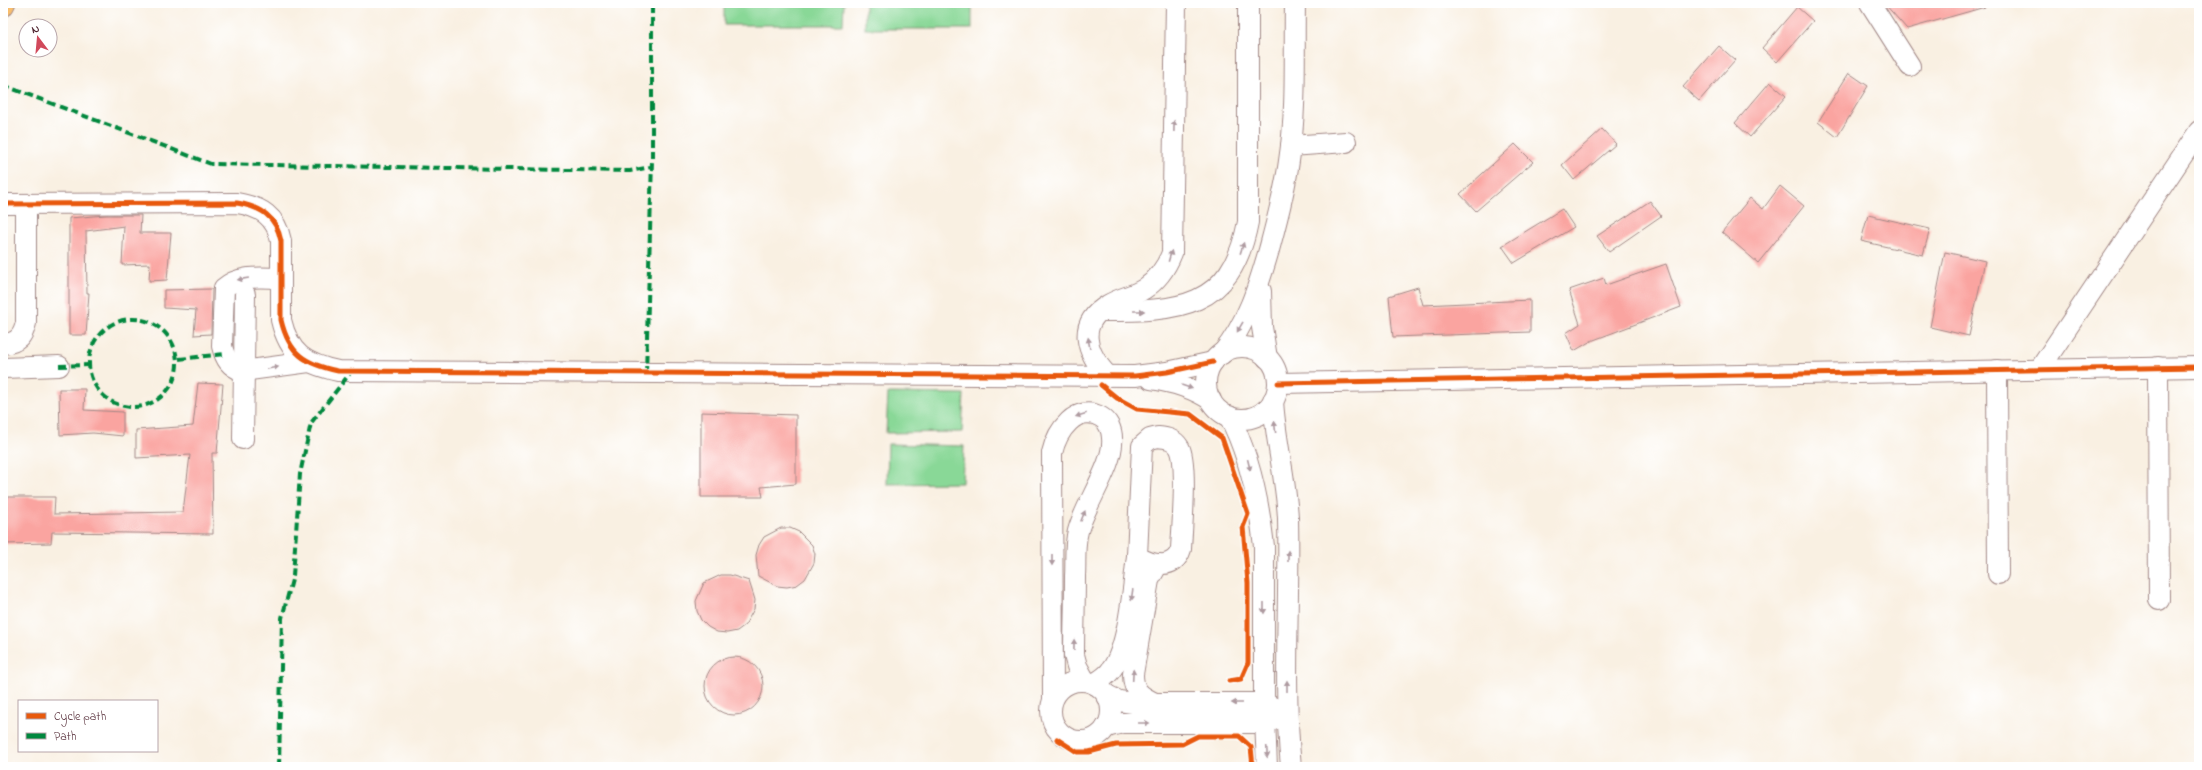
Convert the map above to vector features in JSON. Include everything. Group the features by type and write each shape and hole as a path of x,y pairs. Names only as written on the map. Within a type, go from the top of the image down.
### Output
{"street":[{"path":"1108,376 1097,365 1090,353 1088,327 1096,314 1108,305 1144,289 1157,278 1166,267 1172,253 1176,3"},
{"path":"1100,311 1153,311 1202,299 1218,285 1232,268 1241,251 1248,222 1248,3"},
{"path":"1211,400 1206,383 1208,372 1233,340 1245,320 1261,279 1281,206 1291,146 1295,3"},
{"path":"1870,3 1910,66"},
{"path":"2039,370 2199,131"},
{"path":"1291,146 1346,142"},
{"path":"3,204 237,203 252,206 264,212 273,220 279,230 281,241 281,320 291,347 301,358 318,366 351,372 1135,376 1166,372 1218,358 1232,349 1243,347 1254,349 1267,358 1276,372 1276,440 1288,515 1287,714 1291,767"},
{"path":"3,344 14,343 19,339 26,323 26,204"},
{"path":"281,278 244,278 230,283 224,288 223,350 228,362 235,368 244,371 309,362"},
{"path":"1261,279 1262,327 1267,358"},
{"path":"243,439 245,294"},
{"path":"3,368 59,366"},
{"path":"1275,391 1997,370 2199,366"},
{"path":"2158,368 2159,600"},
{"path":"1997,370 1998,574"},
{"path":"1135,376 1183,386 1198,391 1211,400 1220,411 1239,419 1250,418 1261,413 1275,391"},
{"path":"1106,728 1111,711 1095,687 1077,666 1074,655 1077,532 1113,445 1110,426 1104,419 1096,414 1087,413 1078,414 1062,428 1054,442 1052,453 1054,699 1051,713 1053,722 1058,730 1073,740 1091,739 1106,728 1123,723 1264,723 1287,714"},
{"path":"1229,416 1246,455 1261,522 1264,546 1264,723 1267,767"},
{"path":"1095,687 1111,670 1120,651 1129,614 1137,556 1142,446 1150,439 1168,438 1174,441 1180,448 1183,457 1181,549 1179,557 1172,562 1152,564 1137,556"},
{"path":"1155,703 1138,694 1133,682 1133,674 1149,580 1158,564"},
{"path":"1054,699 1060,689 1067,684 1095,687 1119,701 1155,703 1264,703 1287,714"}],"green space":[{"path":"724,3 844,3 843,25 724,25"},
{"path":"865,3 972,3 972,29 865,29"},
{"path":"888,393 964,394 962,432 886,433"},
{"path":"888,444 964,446 962,483 887,484"}],"building":[{"path":"1884,3 1985,3 1985,7 1907,29"},
{"path":"1797,7 1813,21 1777,62 1762,48"},
{"path":"1719,46 1735,60 1699,101 1683,87"},
{"path":"1849,73 1868,86 1837,137 1818,122"},
{"path":"1770,82 1786,96 1750,137 1735,123"},
{"path":"1602,129 1616,144 1574,180 1562,165"},
{"path":"1515,144 1533,162 1476,211 1460,194"},
{"path":"1780,186 1804,206 1758,263 1722,232 1750,198 1763,209"},
{"path":"1650,201 1661,216 1609,252 1597,236"},
{"path":"1562,209 1574,227 1514,263 1502,246"},
{"path":"106,215 141,215 140,233 171,233 167,280 149,281 150,264 122,265 124,226 86,231 87,293 89,293 86,335 69,335 69,218"},
{"path":"1868,215 1930,229 1923,255 1861,241"},
{"path":"1945,252 1985,261 1969,336 1930,327"},
{"path":"1666,264 1681,307 1591,341 1574,351 1566,333 1580,324 1569,290 1604,278 1606,285"},
{"path":"1418,287 1423,305 1530,300 1530,332 1393,337 1389,296"},
{"path":"212,289 211,334 194,335 196,310 164,308 164,290"},
{"path":"198,383 223,384 217,453 212,453 213,534 52,532 51,543 3,544 3,497 55,497 54,514 183,512 190,455 136,458 136,430 193,426"},
{"path":"59,389 85,389 84,410 123,412 123,436 93,433 60,435"},
{"path":"701,412 796,415 796,484 761,487 763,497 701,497"},
{"path":"781,528 790,528 799,532 812,545 815,554 814,563 805,579 797,585 787,587 777,586 758,576 756,555 759,545 764,537"},
{"path":"721,575 730,575 749,581 755,600 754,609 745,625 737,631 727,633 717,632 708,627 701,620 697,611 696,601 704,583"},
{"path":"728,657 740,657 755,665 763,680 763,692 755,707 740,715 728,715 713,707 705,692 705,680 713,665"}],"marked path":[{"path":"646,374 652,160 652,3"},
{"path":"3,85 211,164 630,171 651,167"},
{"path":"124,319 142,319 158,326 170,338 177,354 177,363 177,372 170,388 158,400 142,407 124,407 108,400 96,388 89,372 89,354 96,338 108,326 124,319"},
{"path":"179,359 224,354"},
{"path":"59,366 88,365"},
{"path":"279,767 282,618 293,576 300,474 311,423 351,372"}],"cycle path":[{"path":"3,204 237,203 260,210 271,219 279,232 281,241 281,320 284,332 300,356 316,365 338,371 1135,376 1167,372 1213,362"},
{"path":"1278,383 2199,367"},
{"path":"1101,385 1117,398 1137,409 1190,414 1222,438 1248,514 1243,527 1248,583 1248,663 1241,679 1229,681"},
{"path":"1057,739 1077,752 1089,752 1116,745 1182,744 1198,736 1239,736 1251,747 1253,767"}]}
